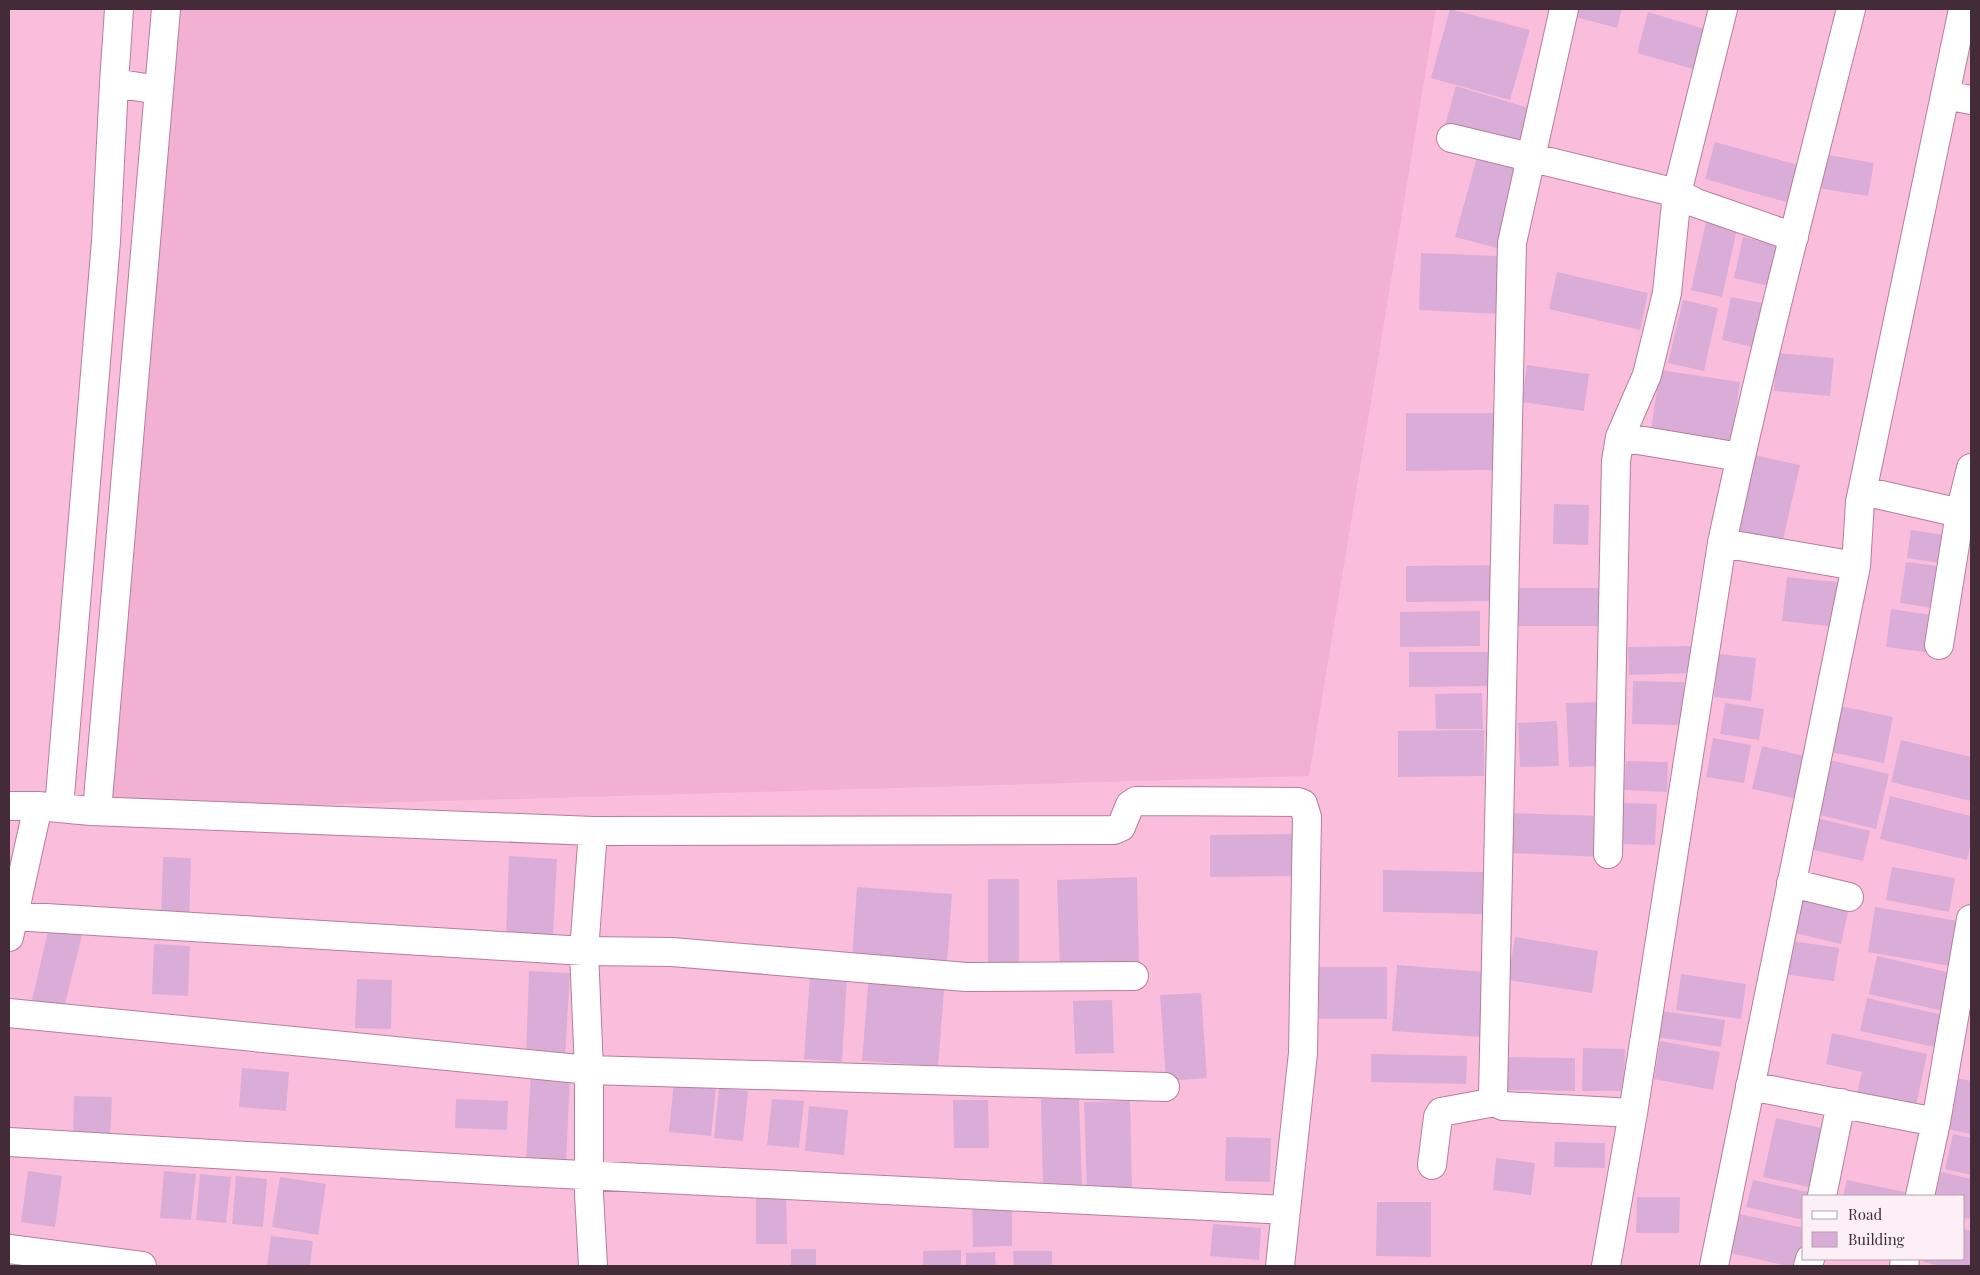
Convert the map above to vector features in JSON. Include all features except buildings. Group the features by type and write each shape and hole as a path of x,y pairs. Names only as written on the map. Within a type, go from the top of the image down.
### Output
{"street":[{"path":"119,9 106,241 48,807 11,927 584,951 672,952 966,977 1134,976"},
{"path":"97,811 166,9"},
{"path":"1495,1102 1512,243 1564,9"},
{"path":"1608,854 1616,461 1620,437 1647,375 1667,292 1677,193 1723,9"},
{"path":"1606,1266 1633,1113 1722,544 1740,457 1851,9"},
{"path":"1714,1266 1856,566 1863,491 1958,98 1963,9"},
{"path":"114,83 159,90"},
{"path":"1450,138 1677,193 1696,203 1794,237"},
{"path":"1620,437 1740,457"},
{"path":"1939,646 1960,513 1971,468"},
{"path":"1863,491 1960,513"},
{"path":"1722,544 1856,566"},
{"path":"9,806 593,831 1114,830 1121,827 1130,806 1136,801 1298,802 1303,804 1308,817 1303,1053 1280,1266"},
{"path":"593,831 584,951 589,1070 589,1174 593,1266"},
{"path":"1792,883 1849,897"},
{"path":"1920,1195 1936,1122 1971,919"},
{"path":"9,1013 589,1070 1165,1087"},
{"path":"1750,1086 1936,1122"},
{"path":"1432,1165 1438,1117 1441,1112 1495,1102 1502,1106 1633,1113"},
{"path":"1822,1195 1841,1103"},
{"path":"9,1142 506,1171 1285,1210"},
{"path":"9,1249 142,1266"}],"shaded area":[{"path":"158,9 1436,9 1309,776 97,811"}]}
